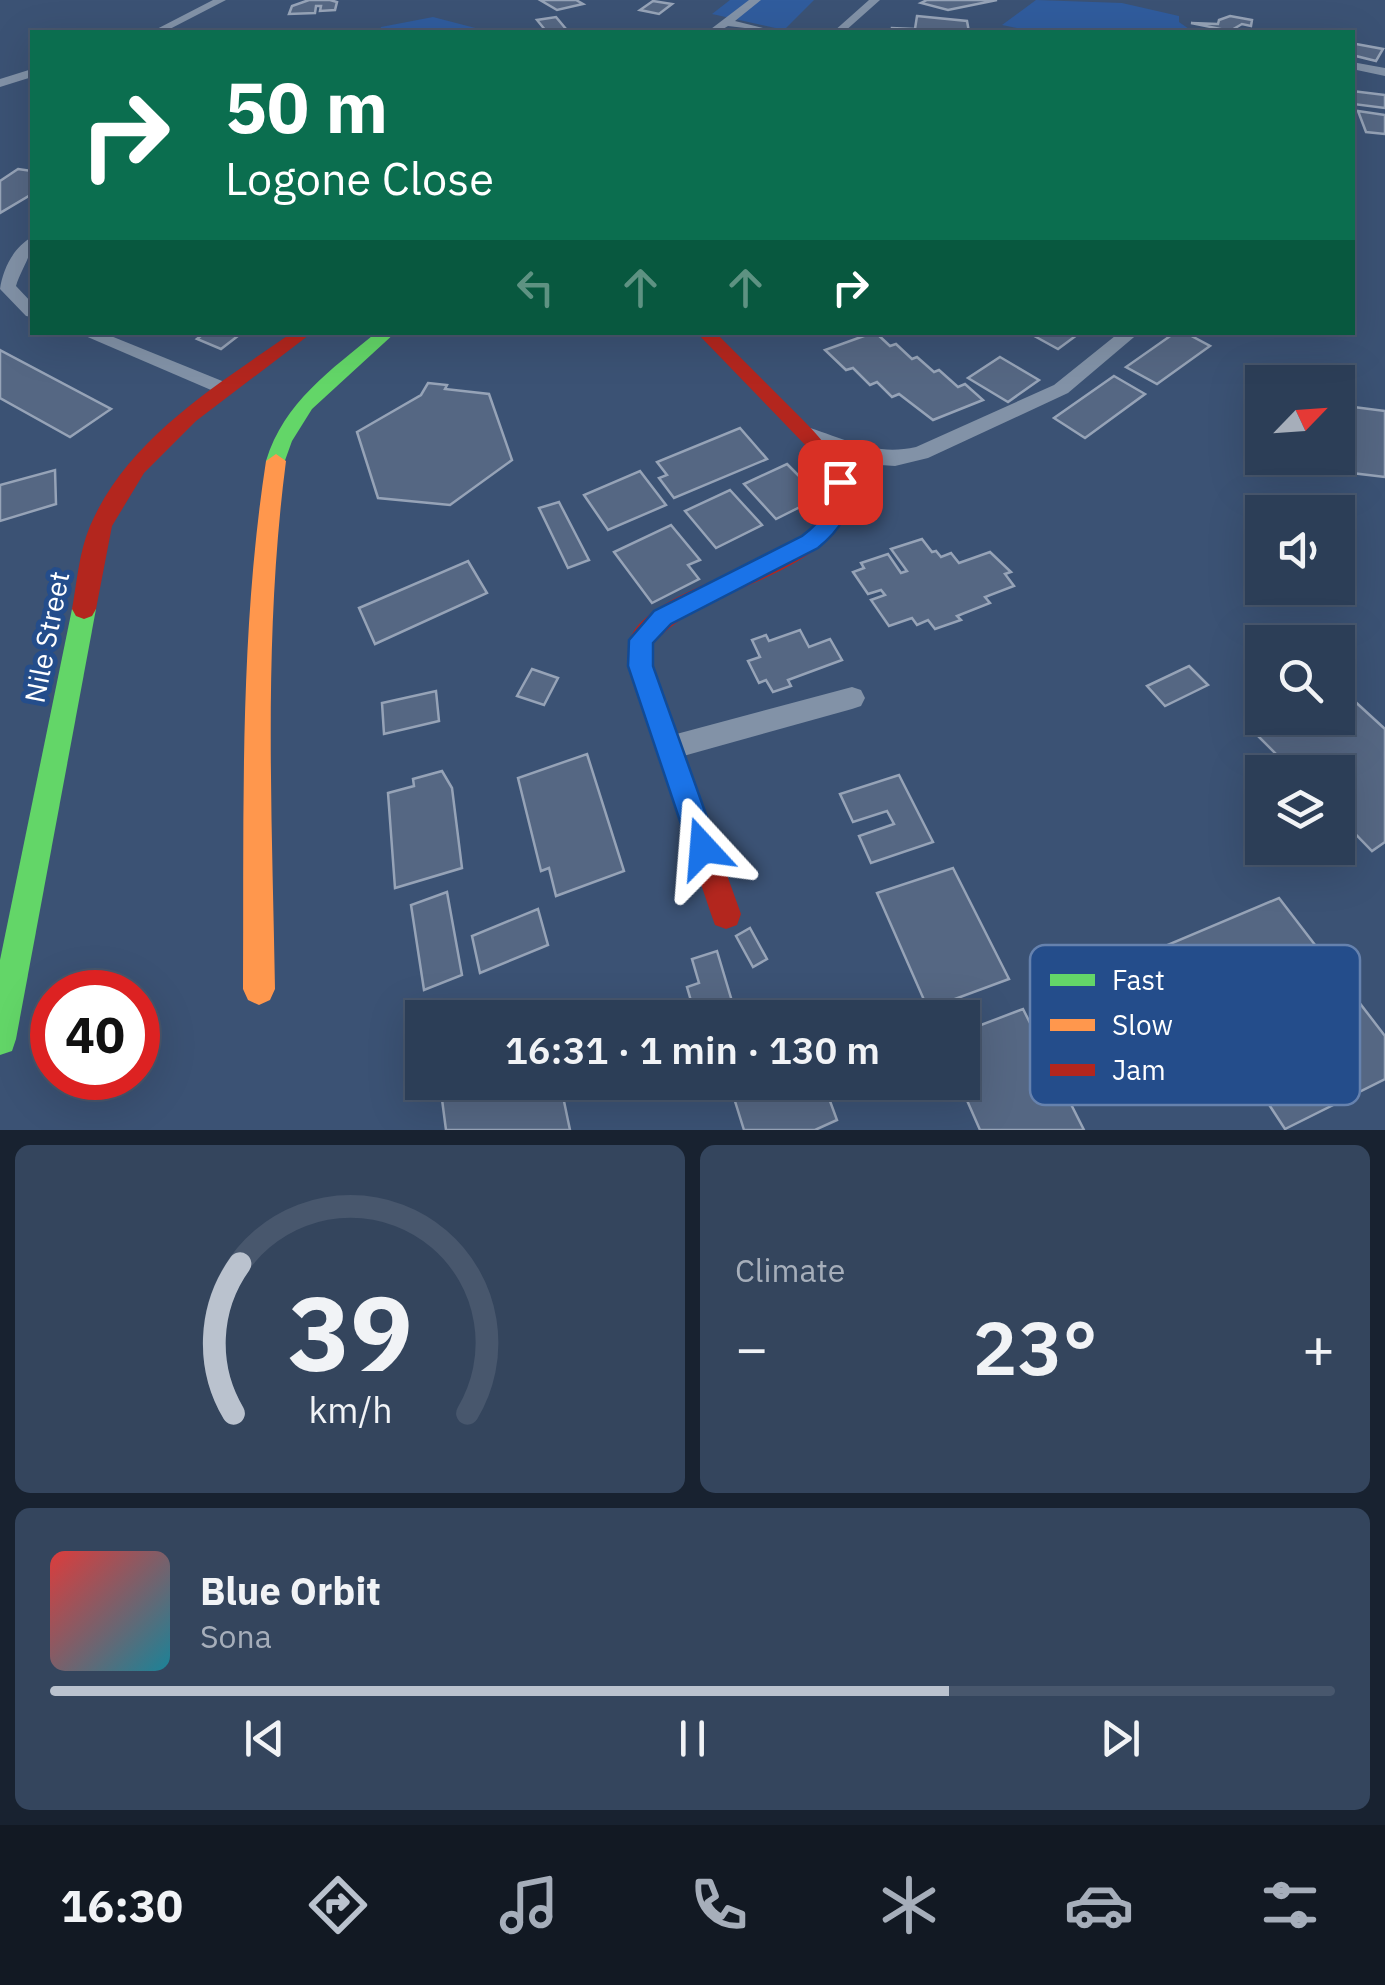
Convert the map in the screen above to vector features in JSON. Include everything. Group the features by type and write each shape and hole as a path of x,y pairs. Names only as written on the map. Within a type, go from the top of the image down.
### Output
{"street":[{"path":"160,30 221,0"},
{"path":"715,30 756,0"},
{"path":"840,30 875,0"},
{"path":"726,22 764,30"},
{"path":"1355,66 1385,72"},
{"path":"0,84 30,74"},
{"path":"30,245 14,265 7,287 30,310"},
{"path":"91,335 224,389"},
{"name":"Nile Street","path":"0,1039 10,928 100,528 135,469 164,439 224,389 300,335"},
{"path":"259,989 260,643 267,515 280,440 318,391 384,335"},
{"path":"707,335 806,433 840,482 840,502 832,525 810,542 662,618 641,640 640,666 726,914"},
{"path":"806,433 866,457 895,459 922,453 1062,389 1128,335"},
{"path":"669,748 852,698"}],"shaded area":[{"path":"730,0 814,0 784,30 712,14"},
{"path":"1036,0 1122,3 1179,16 1179,22 1189,29 1027,30 1002,25"},
{"path":"433,17 483,30 380,30"}],"building":[{"path":"309,0 337,2 335,10 320,11 321,6 316,6 315,13 289,14 292,6"},
{"path":"540,0 576,0 583,4 557,10"},
{"path":"997,0 948,10 921,3"},
{"path":"653,1 672,4 659,14 640,10"},
{"path":"917,16 967,21 969,30 892,30 892,28 915,29"},
{"path":"1230,16 1252,20 1251,26 1242,24 1232,30 1191,23 1218,24"},
{"path":"556,17 566,29 545,30 537,20"},
{"path":"1355,47 1383,49 1376,61 1355,56"},
{"path":"1355,91 1385,95 1385,108 1355,104"},
{"path":"1358,111 1385,115 1385,134 1366,132"},
{"path":"18,169 30,171 30,195 0,213 0,181"},
{"path":"202,335 239,335 221,349 197,339"},
{"path":"867,335 878,335 912,359 917,357 934,372 939,370 958,387 965,384 983,400 933,420 899,394 892,397 877,382 870,385 853,368 846,370 825,350"},
{"path":"1032,335 1077,335 1058,349"},
{"path":"1172,335 1190,335 1210,346 1157,384 1126,367"},
{"path":"0,350 111,409 70,437 0,398"},
{"path":"1000,357 1039,380 1008,402 968,378"},
{"path":"1114,376 1145,394 1085,438 1054,418"},
{"path":"428,383 489,394 512,460 450,505 378,498 357,432 421,395"},
{"path":"1355,407 1385,411 1385,477 1355,473"},
{"path":"740,428 767,459 674,498 659,478 667,475 657,462"},
{"path":"787,464 820,497 776,519 744,484"},
{"path":"55,470 56,504 0,521 0,485"},
{"path":"640,471 666,505 608,530 584,495"},
{"path":"730,490 762,525 716,548 685,511"},
{"path":"559,502 589,560 568,568 539,508"},
{"path":"671,525 700,560 688,565 699,579 652,603 614,552"},
{"path":"922,539 932,552 941,557 951,553 959,563 990,552 1011,572 1005,574 1014,586 985,597 990,603 957,616 961,620 935,629 928,620 917,625 912,618 889,626 871,600 885,595 881,590 868,594 853,572 864,568 861,563 888,554 901,573 907,571 891,549"},
{"path":"468,561 487,593 375,644 359,608"},
{"path":"800,630 809,647 830,639 842,660 788,680 791,686 773,692 766,680 759,683 748,661 760,657 752,640 766,635 769,641"},
{"path":"1189,666 1208,685 1165,706 1147,686"},
{"path":"532,669 558,678 544,705 517,696"},
{"path":"436,691 439,721 384,734 382,703"},
{"path":"1355,702 1385,729 1385,842 1372,851 1355,834 1355,755 1277,755 1257,735 1355,735"},
{"path":"587,754 624,871 556,896 549,868 541,871 518,778"},
{"path":"442,771 452,788 462,868 395,888 388,793 414,786 413,779"},
{"path":"899,775 933,842 871,863 859,836 894,824 887,811 853,822 840,794"},
{"path":"953,868 1009,979 952,1000 924,1000 877,893"},
{"path":"447,892 462,975 424,990 411,905"},
{"path":"1279,898 1315,945 1167,945"},
{"path":"538,909 548,945 480,973 472,936"},
{"path":"750,928 767,959 753,967 736,936"},
{"path":"717,951 732,1000 691,1000 687,987 699,983 692,959"},
{"path":"1360,1003 1385,1036 1385,1079 1360,1092"},
{"path":"1023,1009 1030,1023 1030,1105 1071,1105 1084,1130 980,1130 967,1100 980,1100 980,1025"},
{"path":"442,1100 564,1100 570,1130 446,1130"},
{"path":"735,1100 830,1100 837,1120 815,1130 744,1130"},
{"path":"1269,1105 1333,1105 1285,1129"}],"traffic: fast":[{"path":"276,461 282,441 305,405 384,335"},
{"path":"0,1039 84,609"}],"traffic: slow":[{"path":"259,989 258,657 267,525 276,461"}],"traffic: jam":[{"path":"84,609 101,526 116,496 137,468 219,393 301,335"},
{"path":"707,335 819,447 841,488 840,503 831,522 813,539 762,569 681,606 662,618 641,640 640,666 726,914"}],"route":[{"path":"703,848 640,666 641,640 662,618 810,542 832,525 840,502 840,482"}]}
